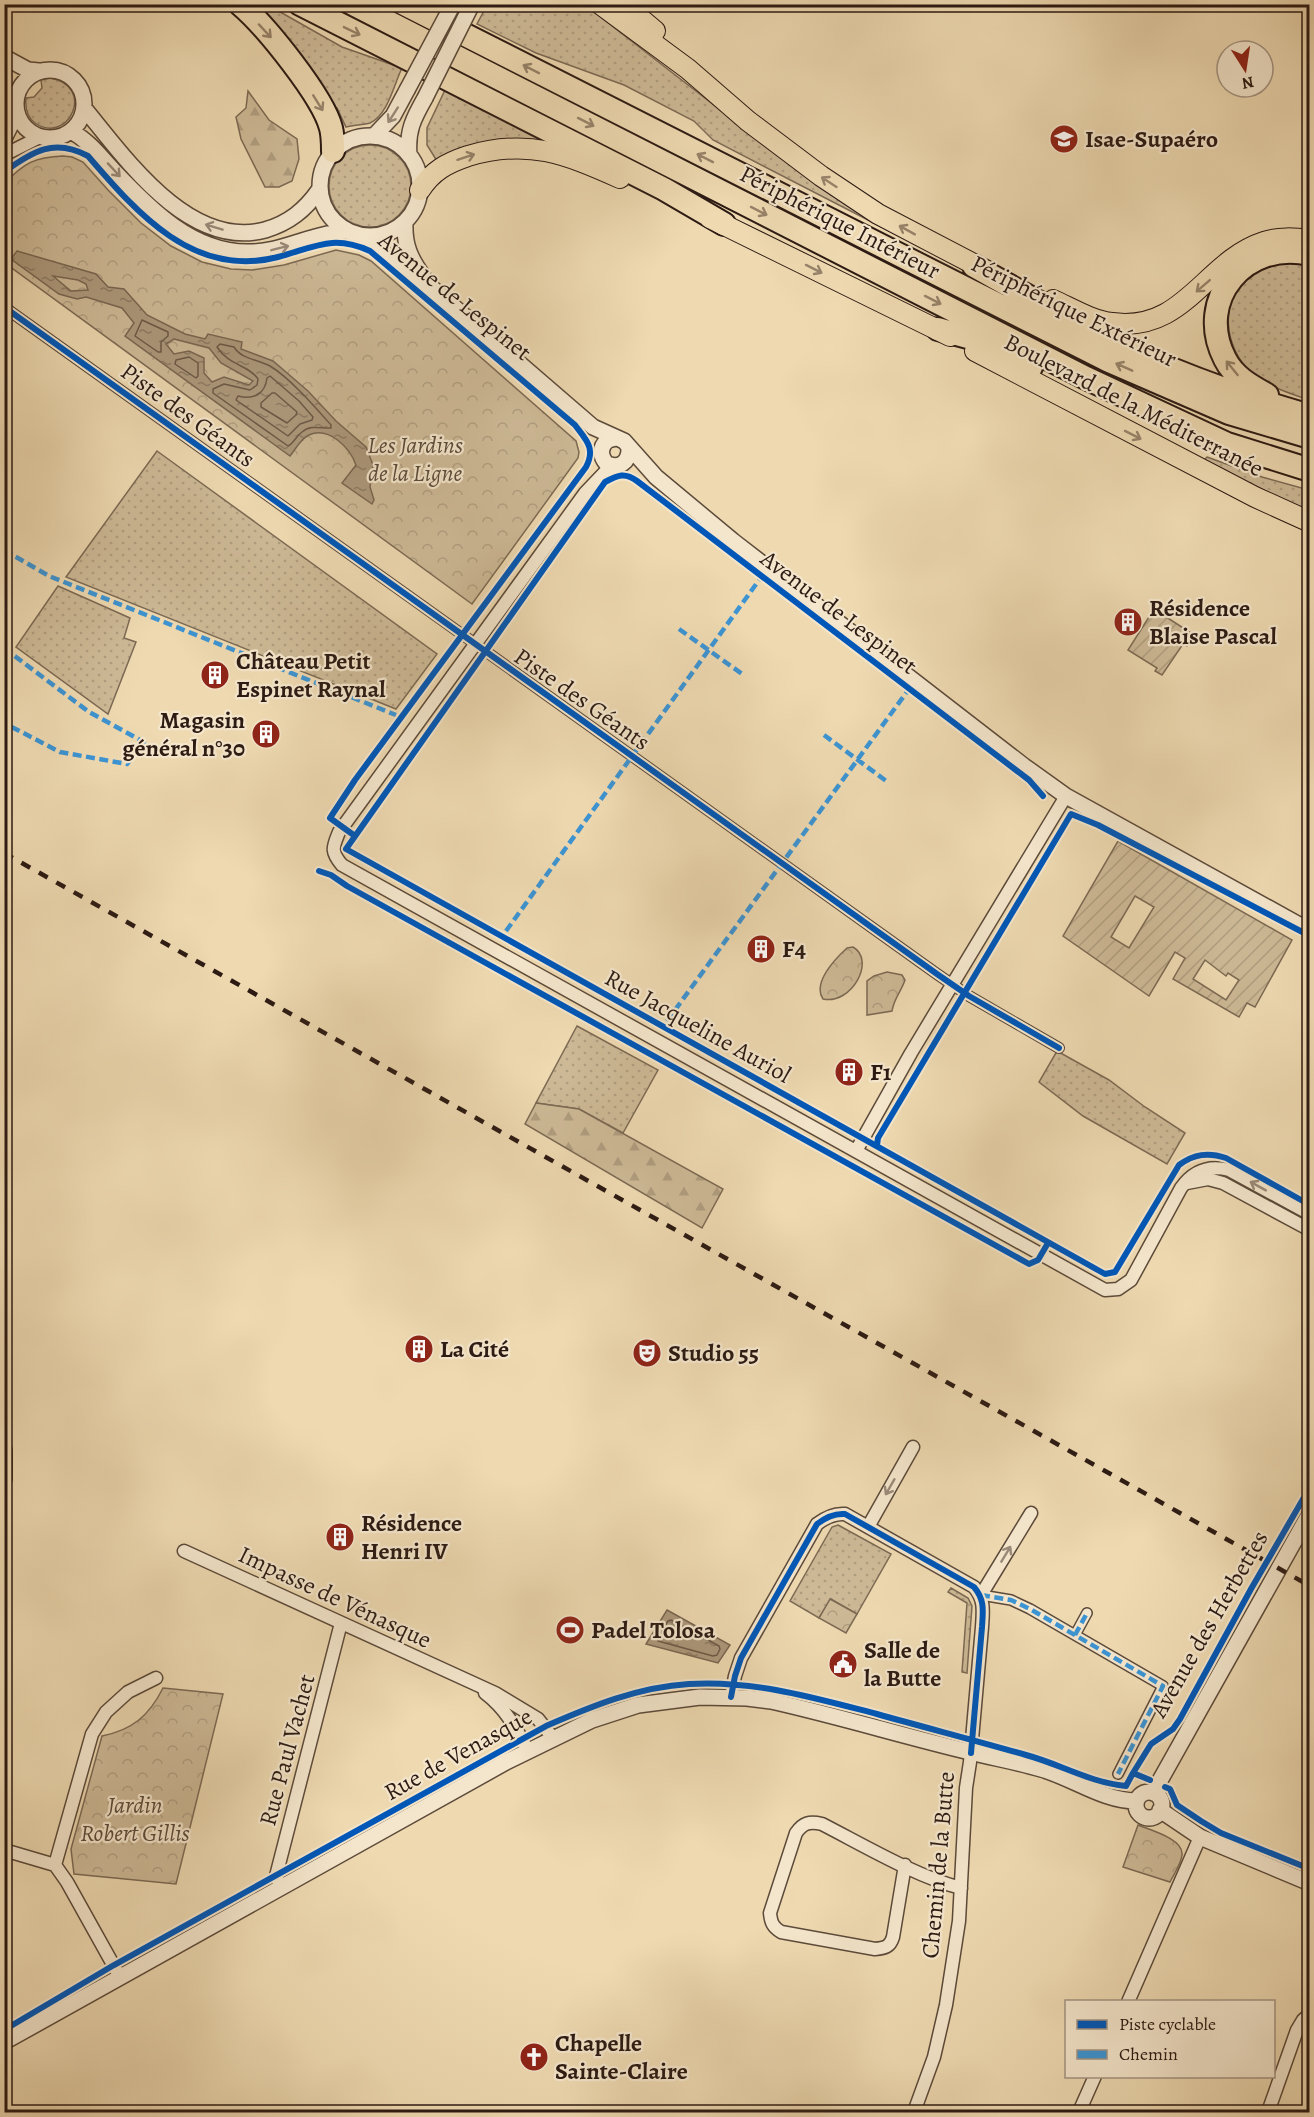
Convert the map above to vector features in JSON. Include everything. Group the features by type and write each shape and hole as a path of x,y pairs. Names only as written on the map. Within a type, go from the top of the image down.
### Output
{"highway":[{"path":"240,4 289,59 321,106 332,130 333,152"},
{"path":"300,4 664,189 724,224"},
{"name":"Périphérique Intérieur","path":"353,4 1086,378 1227,444 1310,470"},
{"name":"Périphérique Extérieur","path":"404,4 1109,361 1228,413 1310,437"},
{"path":"1303,414 1246,383 1235,373 1226,361 1219,344 1216,326 1217,307 1223,291 1234,276 1249,262 1269,253 1288,250 1310,254"},
{"path":"974,266 1091,331 1162,365 1249,398 1303,414"},
{"path":"938,329 971,338 1125,411 1162,415"}],"main road":[{"path":"600,4 688,69 748,121 821,176 878,214 974,266 1109,323 1138,324 1160,318 1181,305 1230,262 1264,242 1289,238 1310,240"},
{"path":"623,4 666,41 688,69"},
{"name":"Boulevard de la Méditerranée","path":"420,190 428,177 450,163 494,149 520,147 554,151 595,166 724,224 938,329 970,349 1124,430 1255,497 1310,522"}],"street":[{"path":"374,136 393,116 453,4"},
{"path":"70,131 96,149 129,186 168,222 193,239 216,249 239,252 267,251 331,232 345,231 361,236 377,236 392,231 405,222 418,202 420,190 418,171 410,155 408,136 415,116 472,4"},
{"path":"4,57 28,70 56,70 71,78 81,91 84,108 81,117 70,131 56,137 40,137 4,155"},
{"path":"4,142 15,120 20,87 39,71"},
{"path":"4,87 24,127 40,137"},
{"path":"84,108 141,175 185,214 206,225 230,232 248,233 273,227 298,214 319,190"},
{"path":"345,231 327,213 319,190 322,169 333,152 351,139 374,136 394,141 410,155"},
{"name":"Avenue de Lespinet","path":"405,222 404,235 408,253 432,288"},
{"name":"Avenue de Lespinet","path":"361,236 432,288 593,427 616,438"},
{"name":"Piste des Géants","path":"4,307 952,984 1059,1048"},
{"name":"Avenue de Lespinet","path":"593,427 601,451"},
{"path":"616,438 624,441 628,448 628,457 618,465 607,464 601,451 608,440 616,438"},
{"name":"Avenue de Lespinet","path":"628,448 656,477 733,541 913,682 1066,796 1310,931"},
{"name":"Rue Jacqueline Auriol","path":"592,484 601,451"},
{"name":"Avenue de Lespinet","path":"618,465 656,477"},
{"name":"Rue Jacqueline Auriol","path":"618,465 606,471 592,484 339,832 334,845 335,856 342,865 1106,1290 1118,1289 1131,1280 1181,1188 1197,1172 1211,1168 1229,1170 1310,1214"},
{"path":"856,1151 952,984 1066,796"},
{"path":"1181,1188 1200,1179 1216,1180 1310,1230"},
{"path":"868,1527 913,1447"},
{"path":"4,1450 4,1479"},
{"path":"981,1595 1030,1513"},
{"name":"Avenue des Herbettes","path":"1153,1793 1310,1513"},
{"path":"731,1697 741,1658 817,1524 825,1517 845,1514 974,1587 981,1595 983,1608 971,1746"},
{"name":"Impasse de Vénasque","path":"184,1551 495,1693 533,1715 546,1726 553,1738"},
{"path":"981,1595 1011,1600 1163,1686 1118,1774"},
{"path":"1075,1635 1087,1614"},
{"name":"Rue Paul Vachet","path":"281,1887 276,1876 341,1623"},
{"path":"55,1865 92,1734 106,1712 128,1692 156,1678"},
{"name":"Impasse de Vénasque","path":"470,1681 501,1707 528,1751"},
{"name":"Rue de Venasque","path":"4,2042 528,1751 592,1720 638,1705 700,1697 771,1701 971,1746"},
{"name":"Chemin de la Butte","path":"914,2112 929,2074 945,2005 959,1921 966,1788 971,1746 1049,1771 1108,1797 1136,1801"},
{"path":"1153,1793 1161,1800 1161,1810 1153,1817 1144,1817 1138,1812 1136,1801 1142,1794 1153,1793"},
{"path":"1161,1810 1200,1837 1310,1883"},
{"path":"905,1865 891,1944 884,1948 875,1949 781,1932 774,1927 771,1921 770,1913 796,1833 801,1826 807,1823 822,1824 948,1885 961,1888"},
{"path":"1128,2000 1200,1837"},
{"path":"4,1850 55,1865 67,1882 120,1977"},
{"path":"1268,2112 1297,2030 1310,2014"},
{"path":"1079,2112 1094,2078"}],"green space":[{"path":"254,5 268,5 342,47 402,68 386,106 376,119 370,123 346,127 337,108 334,108"},
{"path":"497,5 585,5 799,171 901,237 713,140 694,121 624,85 536,53 477,24 486,7 496,8"},
{"path":"50,78 64,83 72,92 75,102 67,121 58,127 47,128 30,118 26,98 34,97 42,88 41,80"},
{"path":"445,90 574,148 503,141 480,143 437,161 427,145 427,128"},
{"path":"248,91 269,120 297,139 299,159 292,181 279,187 265,187 241,139 236,117 246,108"},
{"path":"370,145 386,148 399,157 408,170 411,186 408,202 399,215 386,224 370,227 354,224 341,215 332,202 329,186 332,170 341,157 354,148"},
{"name":"Les Jardins de la Ligne","path":"63,156 83,162 141,223 171,246 202,262 231,269 252,270 284,265 336,250 359,255 371,261 576,441 578,458 472,604 5,263 5,183 18,170 31,162"},
{"path":"1291,261 1309,266 1309,400 1272,386 1251,372 1235,351 1228,325 1232,299 1238,287 1248,277 1263,268"},
{"path":"157,451 437,654 396,709 66,577"},
{"path":"1207,457 1262,477 1309,490 1309,512 1203,461"},
{"path":"58,586 130,618 124,638 136,642 108,714 16,647"},
{"path":"1154,609 1194,635 1187,646 1183,644 1162,675 1155,671 1157,668 1128,650"},
{"path":"1118,841 1292,940 1255,1007 1247,1003 1239,1017 1173,979 1185,958 1175,952 1149,996 1063,936","holes":["1135,896 1154,907 1129,948 1111,937","1205,960 1226,976 1228,973 1239,980 1226,1000 1193,979"]},
{"path":"853,947 860,953 862,961 858,980 843,995 834,999 823,999 820,986 826,972 847,948"},
{"path":"887,972 902,975 905,980 892,1011 867,1015 867,981"},
{"path":"577,1026 658,1070 623,1133 579,1109 536,1103"},
{"path":"1057,1051 1109,1080 1185,1133 1167,1164 1083,1116 1039,1082"},
{"path":"536,1103 579,1109 723,1189 702,1228 525,1124"},
{"path":"838,1525 891,1554 857,1614 831,1599 819,1618 790,1601 832,1527"},
{"path":"951,1588 968,1598 972,1606 967,1673 962,1672 967,1603 948,1592"},
{"path":"830,1599 857,1614 846,1633 819,1618"},
{"name":"Jardin Robert Gillis","path":"163,1688 223,1694 176,1884 74,1874 71,1849 102,1736 131,1726 152,1706"},
{"path":"1138,1825 1165,1836 1178,1844 1181,1849 1180,1862 1170,1882 1123,1867"}],"water":[{"path":"17,251 96,274 108,287 124,289 147,315 185,334 205,339 208,334 242,342 241,349 273,361 366,447 373,465 370,487 374,500 372,504 342,483 356,465 349,452 338,440 324,434 309,435 301,441 290,456 125,336 134,323 122,308 86,297 77,299 59,294 11,259","holes":["53,276 78,280 86,284 88,290 71,291","174,339 209,348 221,363 253,381 249,385 224,377 212,382 204,373 204,358 189,351 174,354 166,344"]},
{"path":"667,1610 730,1645 718,1663 646,1644"}],"railway":[{"path":"4,853 1310,1586"}],"marked path":[{"path":"4,550 49,576 396,715"},
{"path":"506,931 762,576"},
{"path":"679,629 745,676"},
{"path":"4,648 89,712 144,742 127,764 60,752 4,723"},
{"path":"667,1021 909,689"},
{"path":"824,735 889,783"},
{"path":"981,1595 1011,1600 1030,1609 1163,1686 1118,1774"},
{"path":"1075,1635 1087,1613"}],"cycle path":[{"path":"4,172 44,149 65,148 76,151 88,156 127,199 170,236 194,250 220,259 248,261 278,257 314,246 334,243 345,243 370,251 575,425 586,440 590,449 586,467 355,780 330,818 355,836"},
{"path":"4,307 937,974 969,996 1059,1048"},
{"path":"1043,796 1029,780 637,481 629,476 621,476 605,482 346,849 1105,1274 1115,1272 1179,1165 1190,1158 1207,1155 1226,1158 1310,1205"},
{"path":"877,1145 878,1138 1071,814 1098,825 1310,936"},
{"path":"319,871 331,875 347,886 1029,1264 1038,1260 1048,1243"},
{"path":"1133,1773 1151,1744 1173,1729 1180,1719 1310,1487"},
{"path":"731,1697 741,1658 817,1524 830,1516 845,1514 974,1587 980,1596 983,1616 971,1753"},
{"path":"4,2030 114,1965 546,1726 633,1693 670,1686 713,1683 761,1688 877,1714 1026,1755 1100,1781 1126,1786 1133,1773 1150,1780"},
{"path":"1165,1787 1170,1789 1177,1805 1221,1833 1310,1869"}],"place":[{"name":"Isae-Supaéro","path":"1064,139"},
{"name":"Résidence Blaise Pascal","path":"1128,622"},
{"name":"Château Petit Espinet Raynal","path":"215,675"},
{"name":"Magasin général n°30","path":"266,734"},
{"name":"F4","path":"761,949"},
{"name":"F1","path":"849,1072"},
{"name":"La Cité","path":"419,1349"},
{"name":"Studio 55","path":"647,1353"},
{"name":"Résidence Henri IV","path":"340,1537"},
{"name":"Padel Tolosa","path":"570,1630"},
{"name":"Salle de la Butte","path":"843,1664"},
{"name":"Chapelle Sainte-Claire","path":"534,2057"}]}
